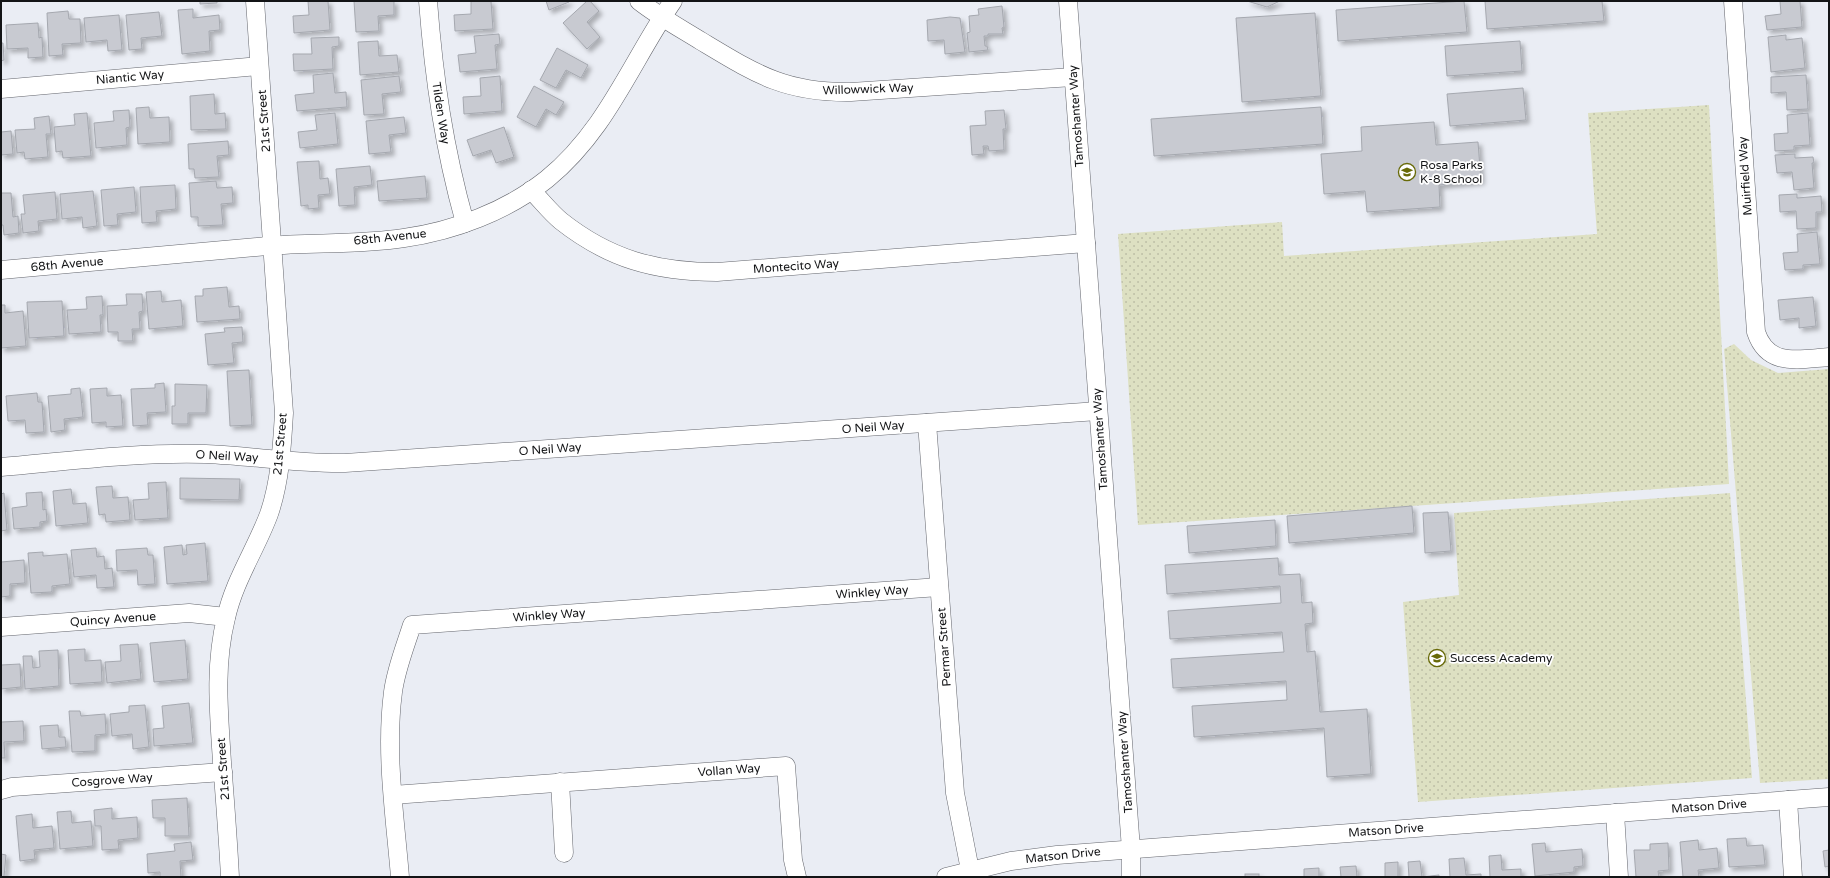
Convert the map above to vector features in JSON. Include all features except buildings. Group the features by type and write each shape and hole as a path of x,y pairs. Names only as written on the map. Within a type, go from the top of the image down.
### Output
{"street":[{"name":"21st Street","path":"230,877 218,701 218,669 226,617 234,592 269,514 281,460 284,413 255,1"},
{"name":"Tilden Way","path":"428,1 433,62 440,118 454,183 465,223"},
{"name":"Willowwick Way","path":"639,1 662,17 752,71 776,82 802,89 828,92 852,92 1073,77"},
{"name":"68th Avenue","path":"1,270 273,245 402,239 434,233 495,211 531,190 557,170 589,137 624,84 662,17 673,1"},
{"name":"Tamoshanter Way","path":"1068,1 1132,877"},
{"name":"Muirfield Way","path":"1733,1 1756,332 1759,341 1765,349 1779,358 1788,360 1829,357"},
{"name":"Niantic Way","path":"1,89 260,66"},
{"name":"Montecito Way","path":"531,190 560,220 584,238 609,252 644,265 688,272 717,272 1086,243"},
{"name":"O Neil Way","path":"1,467 161,454 214,455 315,464 345,463 1098,411"},
{"name":"Permar Street","path":"927,423 955,793 970,870"},
{"name":"Winkley Way","path":"400,877 390,748 390,719 393,691 401,658 412,625 939,587"},
{"name":"Quincy Avenue","path":"1,627 189,613 226,617"},
{"name":"Vollan Way","path":"393,795 786,766 793,860 797,877"},
{"name":"Cosgrove Way","path":"1,790 12,787 223,772"},
{"path":"560,782 564,853"},
{"name":"Matson Drive","path":"946,877 1011,861 1056,855 1829,797"},
{"path":"1788,800 1793,877"},
{"path":"1615,813 1619,877"}],"green space":[{"path":"1709,105 1729,484 1138,525 1118,234 1282,222 1284,256 1597,234 1588,113"},
{"path":"1734,344 1751,360 1778,373 1829,369 1829,779 1760,783 1724,349"},
{"path":"1730,493 1752,778 1418,802 1403,602 1459,595 1454,513"}],"place":[{"name":"Rosa Parks K-8 School","path":"1407,172"},
{"name":"Success Academy","path":"1437,658"}]}
